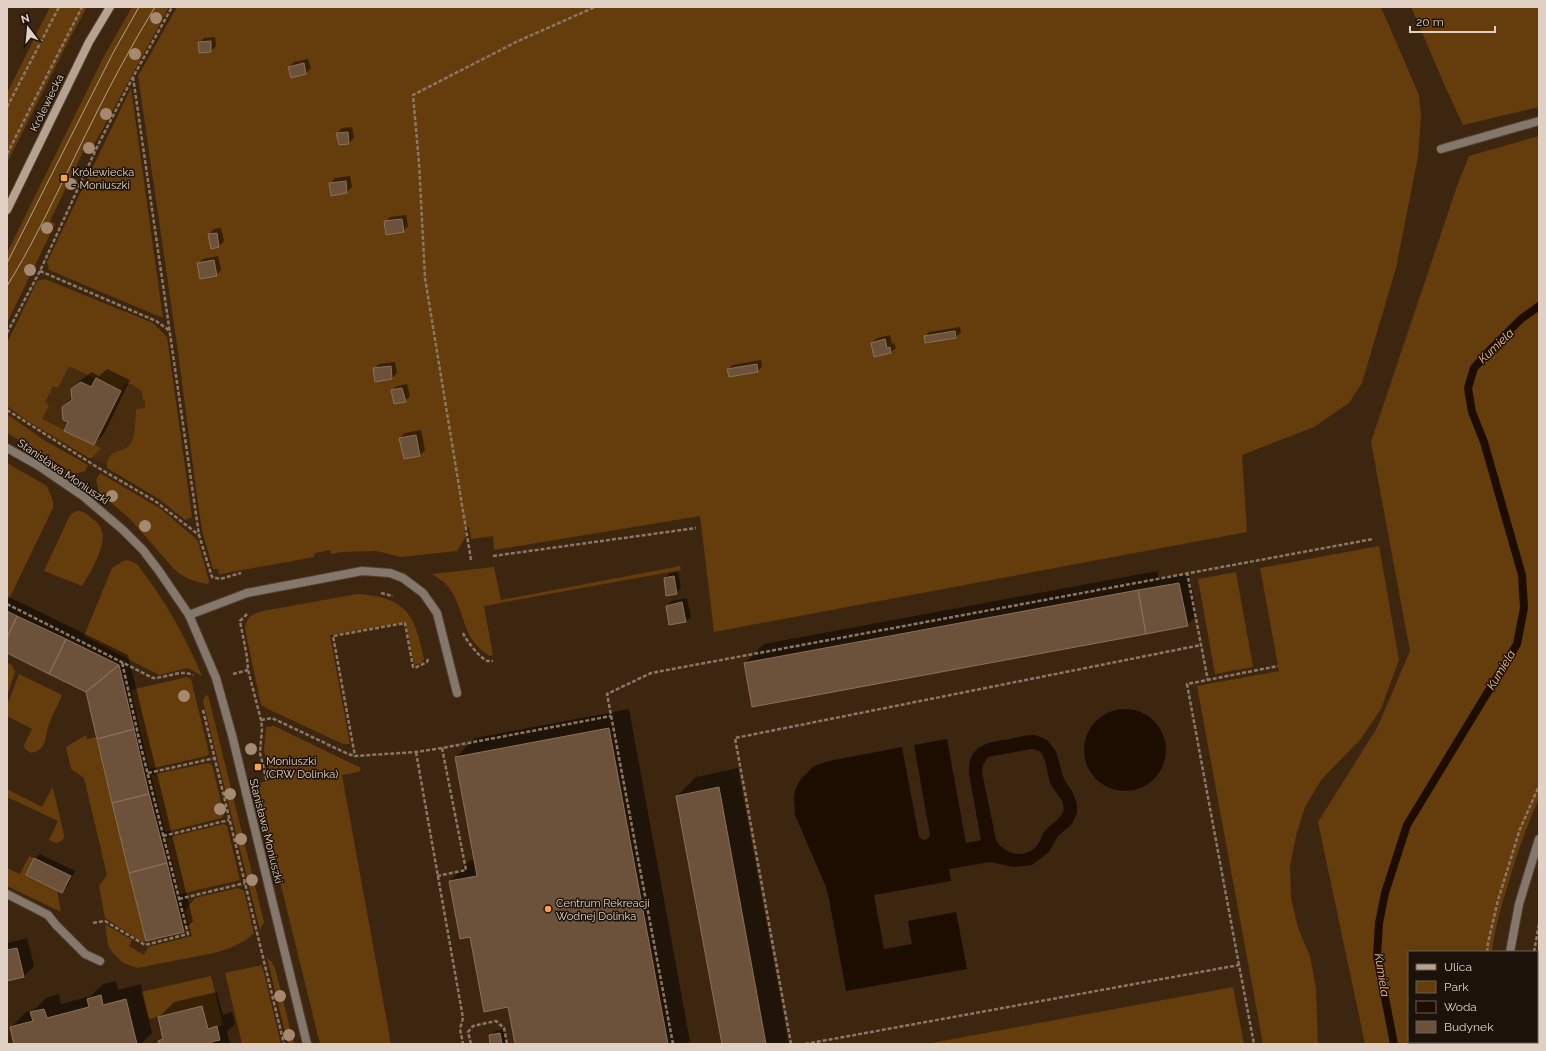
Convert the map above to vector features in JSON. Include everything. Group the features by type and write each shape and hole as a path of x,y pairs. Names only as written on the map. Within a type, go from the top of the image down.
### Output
{"main road":[{"name":"Królewiecka","path":"7,210 89,42 110,7"}],"street":[{"path":"1441,149 1539,122"},
{"name":"Stanisława Moniuszki","path":"7,448 39,466 83,496 123,530 143,550 189,615 216,678 228,720 307,1044"},
{"path":"189,615 247,593 362,571 390,573 403,578 423,592 437,614 457,693"},
{"path":"1510,951 1519,904 1539,839"},
{"path":"7,894 48,915 85,954 100,961"}],"path":[{"path":"7,107 60,7"},
{"path":"7,154 82,7"},
{"path":"7,333 40,271 98,145 133,77 172,7"},
{"path":"471,560 425,278 419,162 413,95 516,42 595,7"},
{"path":"133,77 199,535 212,577"},
{"path":"40,271 156,321 170,331"},
{"path":"7,410 97,467 155,501 199,535"},
{"path":"493,556 696,528"},
{"path":"672,1044 607,694 651,673 1188,572 1373,539"},
{"path":"1188,572 1208,681"},
{"path":"377,592 397,598"},
{"path":"7,604 153,678 160,678 186,672 193,674 196,680"},
{"path":"251,611 240,621 248,670 261,720 262,729 260,753 267,782"},
{"path":"355,756 333,636 405,623 413,667 416,668 427,662 427,652"},
{"path":"791,1044 735,738 1201,645"},
{"path":"93,923 105,921 145,945 188,934 178,899 122,662"},
{"path":"1254,1044 1238,965 1187,684 1278,666"},
{"path":"203,708 284,1044"},
{"path":"261,720 272,718 355,756 416,752 442,748 611,716"},
{"path":"437,876 466,870 442,748"},
{"path":"416,752 463,1018 460,1029 463,1044"},
{"path":"148,773 215,758"},
{"path":"163,836 229,820"},
{"path":"178,899 245,883"},
{"path":"1534,951 1539,924"},
{"path":"805,1044 1238,965"},
{"path":"471,1044 468,1032 473,1026 496,1021 504,1028 507,1044"}],"shaded area":[{"path":"65,340 152,388 126,475 92,458 32,422"}],"green space":[{"path":"50,7 87,7 7,163 7,93"},
{"path":"132,7 169,7 90,152 84,150 50,221 55,224 7,323 7,253 104,56"},
{"path":"177,7 1381,7 1419,95 1421,116 1418,157 1396,268 1362,383 1349,403 1314,427 1242,455 1247,532 714,632 700,516 494,550 493,536 471,539 469,527 464,527 466,536 457,551 401,557 376,551 342,552 331,554 330,550 315,553 314,557 219,574 218,569 213,569 203,534 199,511 177,345 138,76"},
{"path":"1411,7 1539,7 1539,107 1463,125"},
{"path":"131,88 163,318 49,270 47,262"},
{"path":"1539,136 1539,798 1509,879 1494,936 1492,951 1408,951 1408,1043 1487,1044 1365,1044 1318,822 1377,728 1410,651 1371,442 1458,183 1469,156"},
{"path":"45,279 153,323 167,337 192,517 185,520 159,499 107,468 110,456 128,447 133,439 136,409 145,408 145,401 143,399 142,392 134,385 124,384 121,391 69,366 58,388 53,386 45,402 49,405 42,419 101,448 92,458 89,458 26,420 7,406 7,343 37,281"},
{"path":"7,414 44,440 88,465 85,471 75,474 7,433"},
{"path":"7,463 47,486 53,501 53,508 9,599 7,598"},
{"path":"100,473 161,509 198,541 209,581 208,584 189,579 180,574 130,519 99,492 96,480"},
{"path":"76,511 85,513 96,521 102,531 103,537 97,559 82,586 44,571 70,515"},
{"path":"1379,546 1399,660 1381,709 1360,740 1321,780 1305,807 1296,836 1290,866 1291,898 1298,928 1310,956 1316,989 1318,1044 1263,1044 1197,686 1279,671 1260,568"},
{"path":"128,560 137,564 165,604 181,632 202,676 188,668 159,675 84,636 112,568 123,561"},
{"path":"680,566 681,570 484,606 493,655 489,656 479,648 471,638 456,599 449,588 445,583 432,574 494,567 501,600"},
{"path":"1236,572 1253,667 1215,674 1198,579"},
{"path":"357,594 387,599 406,611 417,630 424,659 422,663 414,665 406,622 330,635 350,744 343,744 261,705 245,629 248,619 259,612"},
{"path":"7,663 12,665 15,672 7,696"},
{"path":"19,674 62,695 50,721 43,746 31,753 25,749 24,745 32,729 7,716 7,705"},
{"path":"187,677 191,679 209,753 207,756 149,769 131,690"},
{"path":"208,695 264,922 260,930 203,701 205,696"},
{"path":"274,726 361,768 359,772 342,775 391,1044 320,1044 256,784 271,780 264,751 266,727"},
{"path":"86,735 87,739 96,737 146,941 142,942 105,918 99,886 107,875 84,778 71,769 66,747"},
{"path":"208,763 212,765 224,814 222,818 165,832 151,775"},
{"path":"52,788 64,835 62,840 56,843 49,840 58,821 7,797 7,789 42,807"},
{"path":"224,824 227,826 240,880 180,894 166,838"},
{"path":"29,856 34,858 26,875 57,890 61,912 7,886 7,868 20,874"},
{"path":"238,888 244,891 254,933 246,940 230,948 214,953 137,968 123,963 112,952 108,945 105,924 132,940 129,946 144,955 148,947 192,936 185,911 195,898"},
{"path":"267,958 271,961 275,968 294,1044 288,1044"},
{"path":"262,965 281,1044 242,1044 225,973"},
{"path":"211,976 223,1025 208,1029 202,1006 149,1019 141,992"},
{"path":"1233,987 1244,1044 926,1044"}],"water":[{"path":"1125,709 1141,712 1154,721 1163,734 1166,750 1163,766 1154,779 1141,788 1125,791 1109,788 1096,779 1087,766 1084,750 1087,734 1096,721 1109,712"},
{"path":"1035,735 1047,740 1056,751 1063,777 1073,793 1077,804 1077,813 1072,824 1058,836 1049,852 1032,865 1014,867 990,862 949,869 951,881 874,895 884,949 912,944 908,921 956,912 967,969 846,991 826,887 795,815 795,790 801,779 814,766 829,761 902,747 919,837 924,840 928,839 930,835 914,745 947,739 966,843 981,840 969,774 971,757 975,751 987,744 1023,736","holes":["1031,749 1042,754 1051,785 1062,801 1064,808 1062,815 1044,832 1035,848 1019,854 1008,852 999,845 996,840 982,772 983,765 988,757"]}],"building":[{"path":"211,41 211,52 199,53 198,42"},
{"path":"304,63 306,74 291,78 288,67"},
{"path":"348,132 349,144 339,145 336,133"},
{"path":"346,181 347,193 331,196 329,183"},
{"path":"402,219 404,232 386,235 384,221"},
{"path":"217,233 219,247 211,249 208,234"},
{"path":"214,260 217,276 200,279 197,263"},
{"path":"955,331 956,338 925,343 924,336"},
{"path":"885,339 887,348 890,347 891,353 874,357 871,343"},
{"path":"757,364 758,372 729,377 727,369"},
{"path":"391,366 392,379 375,382 373,368"},
{"path":"96,378 121,391 94,445 64,431 68,422 63,420 62,407 72,400 71,389 81,382 91,387"},
{"path":"402,388 406,402 394,404 391,390"},
{"path":"416,435 420,456 404,459 399,438"},
{"path":"674,576 677,594 666,596 664,578"},
{"path":"1179,583 1188,626 1146,634 1138,590"},
{"path":"1138,590 1146,634 752,707 744,663"},
{"path":"682,602 686,622 669,625 666,606"},
{"path":"7,611 17,616 7,638"},
{"path":"17,616 66,639 49,674 7,653 7,638"},
{"path":"66,639 119,665 86,692 49,674"},
{"path":"119,665 134,729 97,739 86,692"},
{"name":"Centrum Rekreacji Wodnej Dolinka","path":"609,728 668,1044 515,1044 508,1007 484,1012 470,937 460,939 449,881 477,876 455,757"},
{"path":"134,729 149,794 112,803 97,739"},
{"path":"719,787 766,1044 722,1044 676,796"},
{"path":"149,794 167,863 129,873 112,803"},
{"path":"34,858 71,876 62,893 26,875"},
{"path":"167,863 184,932 146,941 129,873"},
{"path":"17,948 24,977 7,981 7,950"},
{"path":"101,995 103,1005 126,999 137,1044 14,1044 10,1027 33,1021 30,1012 44,1009 47,1018 89,1007 87,999"},
{"path":"202,1006 208,1029 217,1026 220,1040 211,1042 212,1044 159,1044 158,1041 163,1039 158,1017"},
{"path":"500,1033 502,1044 490,1044 489,1035"}],"waterway":[{"name":"Kumiela","path":"1394,1044 1377,956 1379,923 1385,893 1407,825 1517,644 1524,608 1522,575 1484,442 1472,412 1468,388 1474,368 1521,319 1539,306"}],"tram line":[{"path":"7,263 113,53 139,7"},
{"path":"7,286 23,260 119,70 155,7"}],"place":[{"name":"Królewiecka - Moniuszki","path":"64,178"},
{"name":"Moniuszki (CRW Dolinka)","path":"258,767"},
{"name":"Centrum Rekreacji Wodnej Dolinka","path":"548,909"}]}
